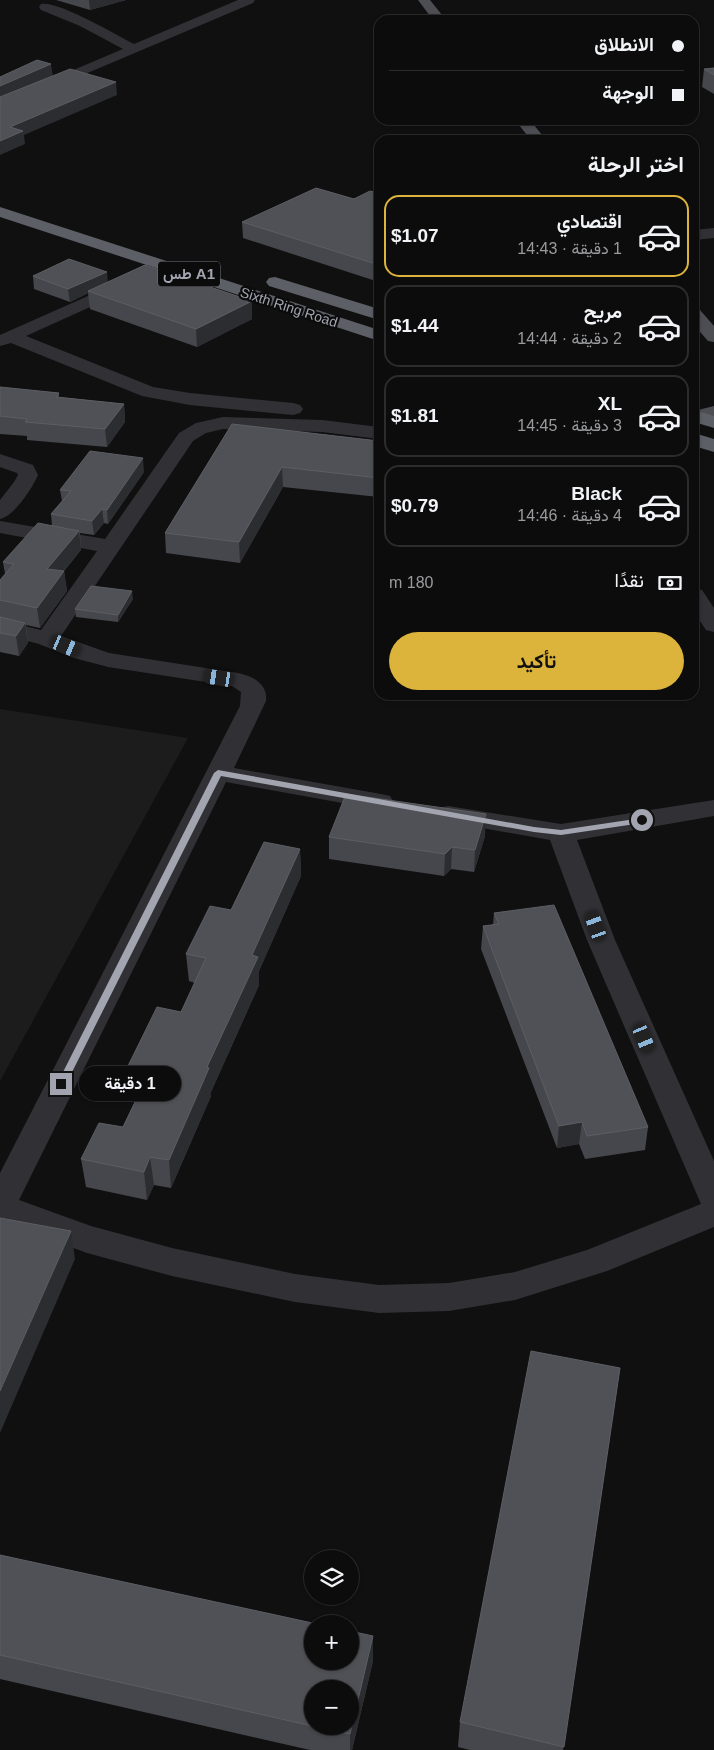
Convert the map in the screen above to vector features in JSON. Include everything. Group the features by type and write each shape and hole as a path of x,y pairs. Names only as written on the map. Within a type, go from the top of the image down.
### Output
{"highway":[{"name":"Sixth Ring Road","path":"0,212 374,334"},
{"name":"Sixth Ring Road","path":"256,276 374,313"},
{"path":"699,441 714,446"}],"main road":[{"path":"424,0 436,15"},
{"path":"526,125 535,135"},
{"path":"699,320 714,337"}],"street":[{"path":"0,106 249,0"},
{"path":"45,7 84,23 133,49"},
{"path":"699,234 714,233"},
{"path":"5,340 164,266"},
{"path":"5,340 149,392 175,397 318,412 329,416 345,428"},
{"path":"47,639 186,436 194,430 222,424 345,428 374,432"},
{"path":"0,460 26,469 28,476 24,484 0,513"},
{"path":"0,527 110,546"},
{"path":"699,602 714,625"},
{"path":"0,627 47,639 82,653 108,660 238,680 248,684 254,690 255,696 252,706 0,1206 86,1239 172,1262 295,1288 379,1299 449,1297 515,1286 595,1261 714,1213"},
{"path":"218,773 400,806"},
{"path":"429,811 561,832 588,830 714,808"},
{"path":"561,832 601,940 714,1198"}],"shaded area":[{"path":"0,709 188,738 0,1081"}],"building":[{"path":"37,60 51,64 0,86 0,77"},
{"path":"714,68 714,75 704,69"},
{"path":"70,69 116,82 10,127 23,131 0,141 0,97"},
{"path":"316,188 354,199 370,191 374,192 374,263 242,222"},
{"path":"69,259 107,272 68,289 33,276"},
{"path":"145,265 252,301 196,329 88,291"},
{"path":"0,387 59,393 56,397 124,404 105,429 25,422 27,419 0,416"},
{"path":"232,424 374,440 374,477 282,467 239,542 165,533"},
{"path":"90,451 143,458 107,510 102,509 92,521 51,514 71,491 60,490"},
{"path":"38,523 79,531 47,569 64,571 37,608 0,600 0,580 14,564 3,562"},
{"path":"91,586 132,591 118,615 75,609"},
{"path":"0,617 25,623 16,636 0,633"},
{"path":"346,794 486,814 475,850 452,847 445,854 329,837"},
{"path":"264,842 300,849 252,955 258,957 207,1067 209,1068 169,1160 150,1157 144,1172 81,1159 99,1123 123,1127 149,1073 127,1068 157,1007 181,1012 206,958 186,954 210,906 231,910"},
{"path":"554,905 648,1127 587,1136 582,1122 559,1126 483,926 499,924 494,913"},
{"path":"0,1218 71,1231 0,1391"},
{"path":"531,1351 620,1368 564,1747 460,1722"},
{"path":"0,1555 304,1621 304,1670 359,1670 359,1633 373,1636 359,1696 359,1680 304,1680 304,1724 0,1655"}],"route":[{"path":"61,1084 218,773 534,830 561,832 588,830 642,820"}]}
